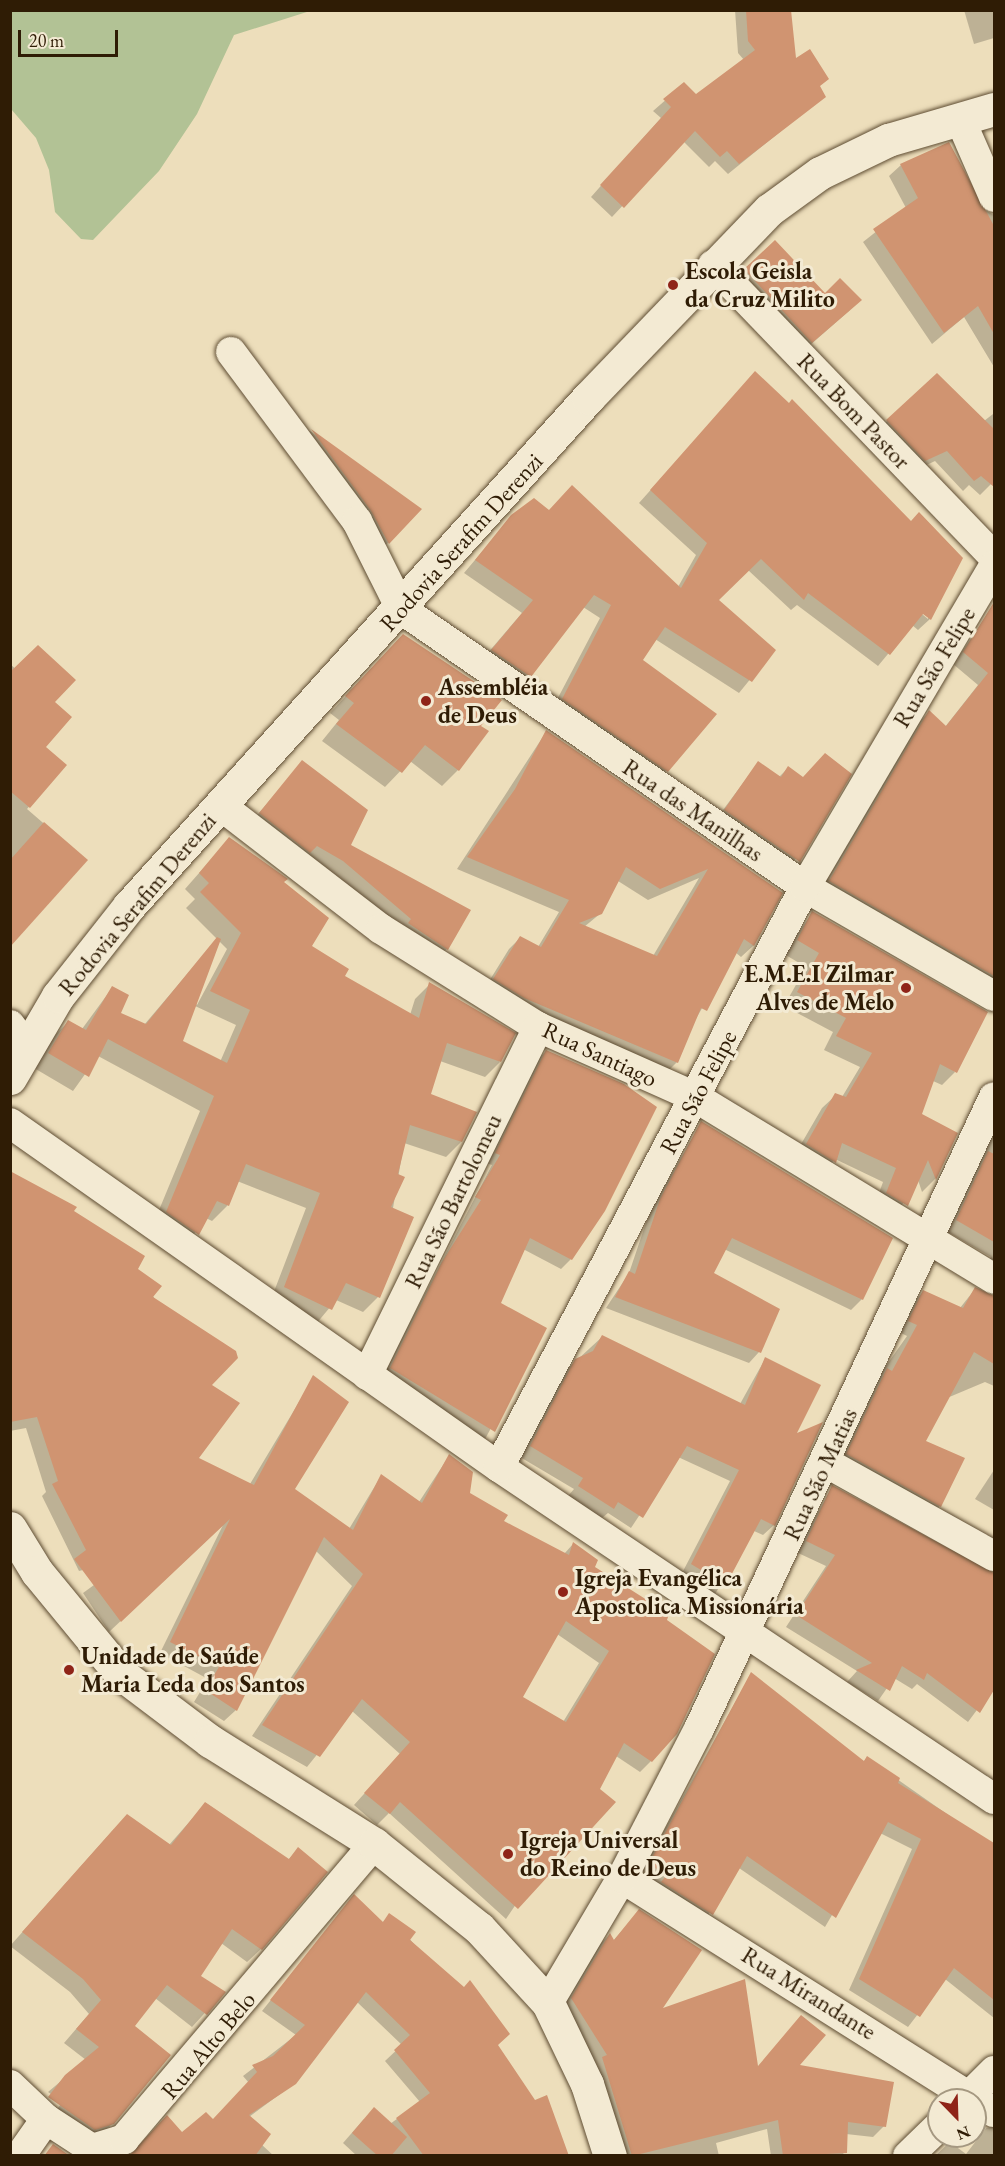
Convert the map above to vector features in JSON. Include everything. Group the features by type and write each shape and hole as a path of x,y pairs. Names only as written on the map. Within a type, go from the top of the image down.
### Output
{"main road":[{"name":"Rodovia Serafim Derenzi","path":"10,1078 18,1035 129,906 713,265 769,210 820,173 888,140 994,109"},
{"path":"10,1527 37,1572 120,1673 210,1741 380,1849 479,1928 548,2003 586,2084 610,2156"}],"street":[{"path":"960,119 994,197"},
{"name":"Rua Bom Pastor","path":"713,265 994,556"},
{"path":"231,352 357,520 401,609"},
{"name":"Rua São Felipe","path":"499,1467 805,887 994,566"},
{"name":"Rua das Manilhas","path":"401,609 805,887 994,996"},
{"name":"Rua Santiago","path":"220,805 381,929 538,1027 695,1097 994,1279"},
{"name":"Rua São Bartolomeu","path":"367,1375 538,1027"},
{"name":"Rua São Matias","path":"548,2003 622,1878 745,1635 994,1097"},
{"path":"10,1123 499,1467 745,1635 994,1799"},
{"path":"825,1462 994,1556"},
{"name":"Rua Alto Belo","path":"46,2119 92,2149 124,2139 380,1849"},
{"name":"Rua Mirandante","path":"622,1878 955,2088"},
{"path":"985,2088 994,2071"},
{"path":"10,2085 46,2119 20,2156"},
{"path":"908,2156 927,2138"}],"green space":[{"path":"10,11 310,11 234,35 197,114 159,171 93,240 81,239 55,212 49,170 36,138 11,109"}],"building":[{"path":"746,10 791,10 796,58 810,49 829,79 820,86 826,97 739,164 727,151 720,157 695,131 624,208 600,185 671,107 663,99 684,82 696,94 755,50 748,41"},
{"path":"949,142 994,226 994,334 978,306 944,333 873,229 918,198 900,164"},
{"path":"775,240 825,293 840,278 862,300 812,343 744,269"},
{"path":"755,371 789,403 792,399 911,521 919,512 963,558 931,620 923,614 890,655 808,593 804,600 761,559 719,600 776,650 752,682 665,627 643,660 717,714 668,772 562,699 611,605 594,595 531,677 491,650 533,600 475,560 511,515 534,498 549,510 572,485 681,588 707,543 650,490"},
{"path":"937,373 994,429 994,487 981,476 974,481 947,451 925,461 886,420"},
{"path":"311,429 422,509 389,544 371,511"},
{"path":"994,602 994,976 829,881 929,710 946,726 988,673 963,652"},
{"name":"Assembléia de Deus","path":"403,634 502,700 481,726 489,731 459,771 425,745 402,773 336,724 354,703 345,696"},
{"path":"38,645 76,680 55,702 72,717 46,747 67,765 30,808 10,791 10,672"},
{"path":"546,730 783,893 754,946 744,939 707,1011 701,1008 678,1063 524,998 493,979 520,936 541,947 569,900 467,857 515,789","holes":["626,867 660,889 708,869 657,956 579,923 602,914"]},
{"path":"825,753 852,774 800,862 724,810 758,761 781,777 788,766 803,777"},
{"path":"302,760 368,810 351,845 471,910 448,950 408,923 411,919 343,861 317,846 310,853 259,813"},
{"path":"44,822 88,860 10,947 10,860"},
{"path":"229,837 288,879 284,882 329,918 312,946 349,969 345,976 419,1018 429,982 516,1033 501,1062 447,1043 431,1094 477,1112 462,1142 410,1125 398,1174 405,1177 391,1207 414,1217 380,1298 346,1283 332,1310 284,1287 320,1193 246,1164 229,1206 217,1201 199,1235 166,1212 214,1096 108,1039 89,1077 48,1053 68,1020 86,1030 112,986 129,995 121,1013 146,1024 217,937 221,939 183,1041 227,1063 250,1010 210,991 241,933 200,892 209,883 199,873"},
{"path":"812,911 988,1012 957,1073 940,1064 922,1114 958,1133 936,1180 928,1160 908,1206 886,1193 896,1168 842,1143 836,1163 806,1144 835,1093 846,1097 872,1053 836,1036 846,1018 797,992 819,953 797,940"},
{"path":"546,1050 624,1084 657,1107 605,1211 572,1260 530,1238 501,1303 547,1328 495,1432 390,1368 442,1262 481,1200 475,1197 500,1155 495,1153"},
{"path":"701,1121 893,1238 863,1300 732,1238 714,1273 780,1309 761,1353 615,1297 629,1271 635,1274 660,1199"},
{"path":"988,1151 994,1154 994,1242 956,1220"},
{"path":"10,1171 77,1207 74,1211 145,1256 138,1269 162,1286 153,1297 236,1351 238,1358 212,1385 240,1403 199,1458 254,1485 313,1375 349,1402 295,1489 353,1530 381,1474 422,1503 449,1454 473,1472 470,1493 508,1515 504,1521 569,1555 573,1542 598,1560 595,1567 669,1614 667,1620 715,1654 677,1734 652,1762 624,1743 600,1789 616,1802 518,1909 400,1802 390,1814 364,1793 410,1742 362,1699 320,1757 262,1725 363,1574 324,1537 237,1711 205,1690 219,1667 170,1642 230,1519 121,1622 74,1559 86,1550 52,1484 58,1481 37,1417 10,1422","holes":["566,1621 609,1651 566,1722 523,1697"]},
{"path":"975,1287 994,1296 994,1364 974,1352 926,1441 965,1458 941,1507 846,1454 887,1368 892,1371 917,1325 908,1321 923,1290 963,1308"},
{"path":"602,1335 745,1405 765,1357 821,1385 797,1433 823,1422 775,1526 761,1519 726,1585 691,1564 739,1470 687,1446 643,1518 618,1502 614,1509 578,1486 583,1478 530,1446 575,1359 593,1351"},
{"path":"832,1485 994,1573 994,1690 980,1713 927,1673 924,1680 902,1666 890,1691 856,1670 872,1663 796,1615 835,1555 806,1541"},
{"path":"751,1672 864,1761 867,1756 900,1778 898,1783 994,1843 994,2000 954,1968 920,2017 859,1979 921,1839 888,1822 836,1918 747,1856 713,1915 661,1882 666,1876 649,1863"},
{"path":"205,1802 289,1859 298,1847 328,1872 262,1950 232,1929 201,1976 226,1992 207,2015 167,1985 135,2026 171,2055 114,2124 95,2130 48,2097 65,2075 99,2047 76,2029 101,2000 83,1979 22,1932 127,1814 171,1845"},
{"path":"354,1894 383,1922 389,1913 416,1932 410,1940 464,1987 470,1980 510,2034 498,2045 535,2100 547,2095 569,2156 424,2156 396,2118 430,2093 394,2050 410,2035 366,1992 296,2084 249,2115 271,2134 255,2156 129,2156 167,2115 182,2132 206,2112 213,2119 257,2072 252,2065 273,2056 305,2025 270,2000"},
{"path":"639,1909 702,1950 663,2008 745,1979 758,2066 801,2015 826,2035 800,2065 894,2082 886,2127 848,2122 847,2153 783,2156 778,2120 632,2156 602,2057 607,2055 571,1998 610,1933 614,1940"},
{"path":"374,2107 407,2137 391,2156 378,2156 352,2133"},
{"path":"53,2144 70,2156 44,2156"}],"place":[{"name":"Escola Geisla da Cruz Milito","path":"673,285"},
{"name":"Assembléia de Deus","path":"426,701"},
{"name":"E.M.E.I Zilmar Alves de Melo","path":"906,988"},
{"name":"Igreja Evangélica Apostolica Missionária","path":"563,1592"},
{"name":"Unidade de Saúde Maria Leda dos Santos","path":"69,1670"},
{"name":"Igreja Universal do Reino de Deus","path":"508,1854"}]}
